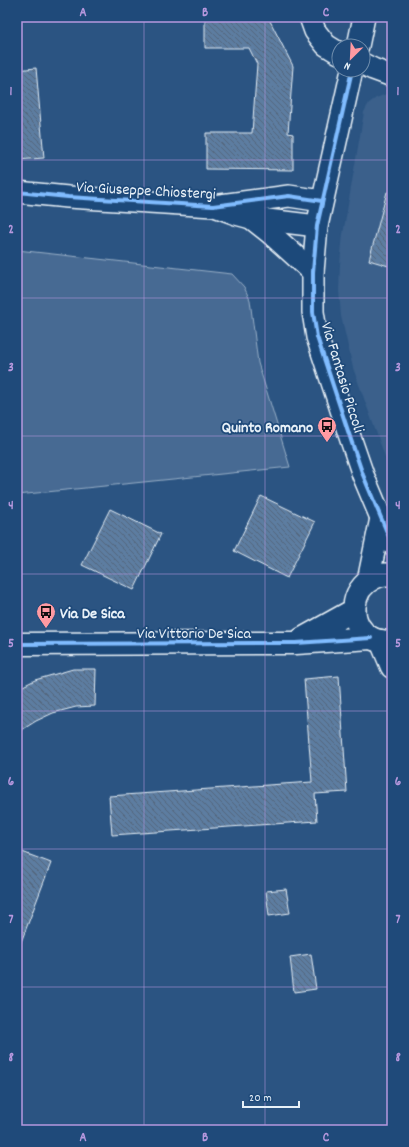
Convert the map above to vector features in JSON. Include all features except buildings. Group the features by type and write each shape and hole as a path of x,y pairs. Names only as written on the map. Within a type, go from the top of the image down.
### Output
{"street":[{"path":"310,17 315,31 326,45 331,48"},
{"path":"360,38 364,17"},
{"path":"371,68 392,76"},
{"name":"Via Fantasio Piccoli","path":"350,78 317,226 313,272 313,312 316,337 363,475 392,544"},
{"name":"Via Giuseppe Chiostergi","path":"17,192 68,197 213,206 289,196 322,201"},
{"name":"Via Giuseppe Chiostergi","path":"213,206 251,218 317,226"},
{"name":"Via Giuseppe Chiostergi","path":"251,218 313,272"},
{"path":"368,580 381,518"},
{"path":"392,575 389,574 378,576 368,580 360,589 355,599 354,610 356,621 362,631 381,640 392,667"},
{"name":"Via Vittorio De Sica","path":"296,643 354,610"},
{"name":"Via Vittorio De Sica","path":"17,644 296,643 381,640"}],"shaded area":[{"path":"392,93 392,476 353,368 341,316 339,291 343,234 364,112 369,103 376,98"},
{"path":"17,250 232,274 244,287 250,300 258,363 290,467 17,495"}],"cycle path":[{"path":"350,78 317,226 313,272 313,312 317,337 351,440 363,475 392,544"},
{"path":"17,192 68,197 213,206 289,196 322,201"},
{"path":"17,644 296,643 371,638"}],"place":[{"name":"Quinto Romano","path":"327,443"},
{"name":"Via De Sica","path":"46,629"}]}
